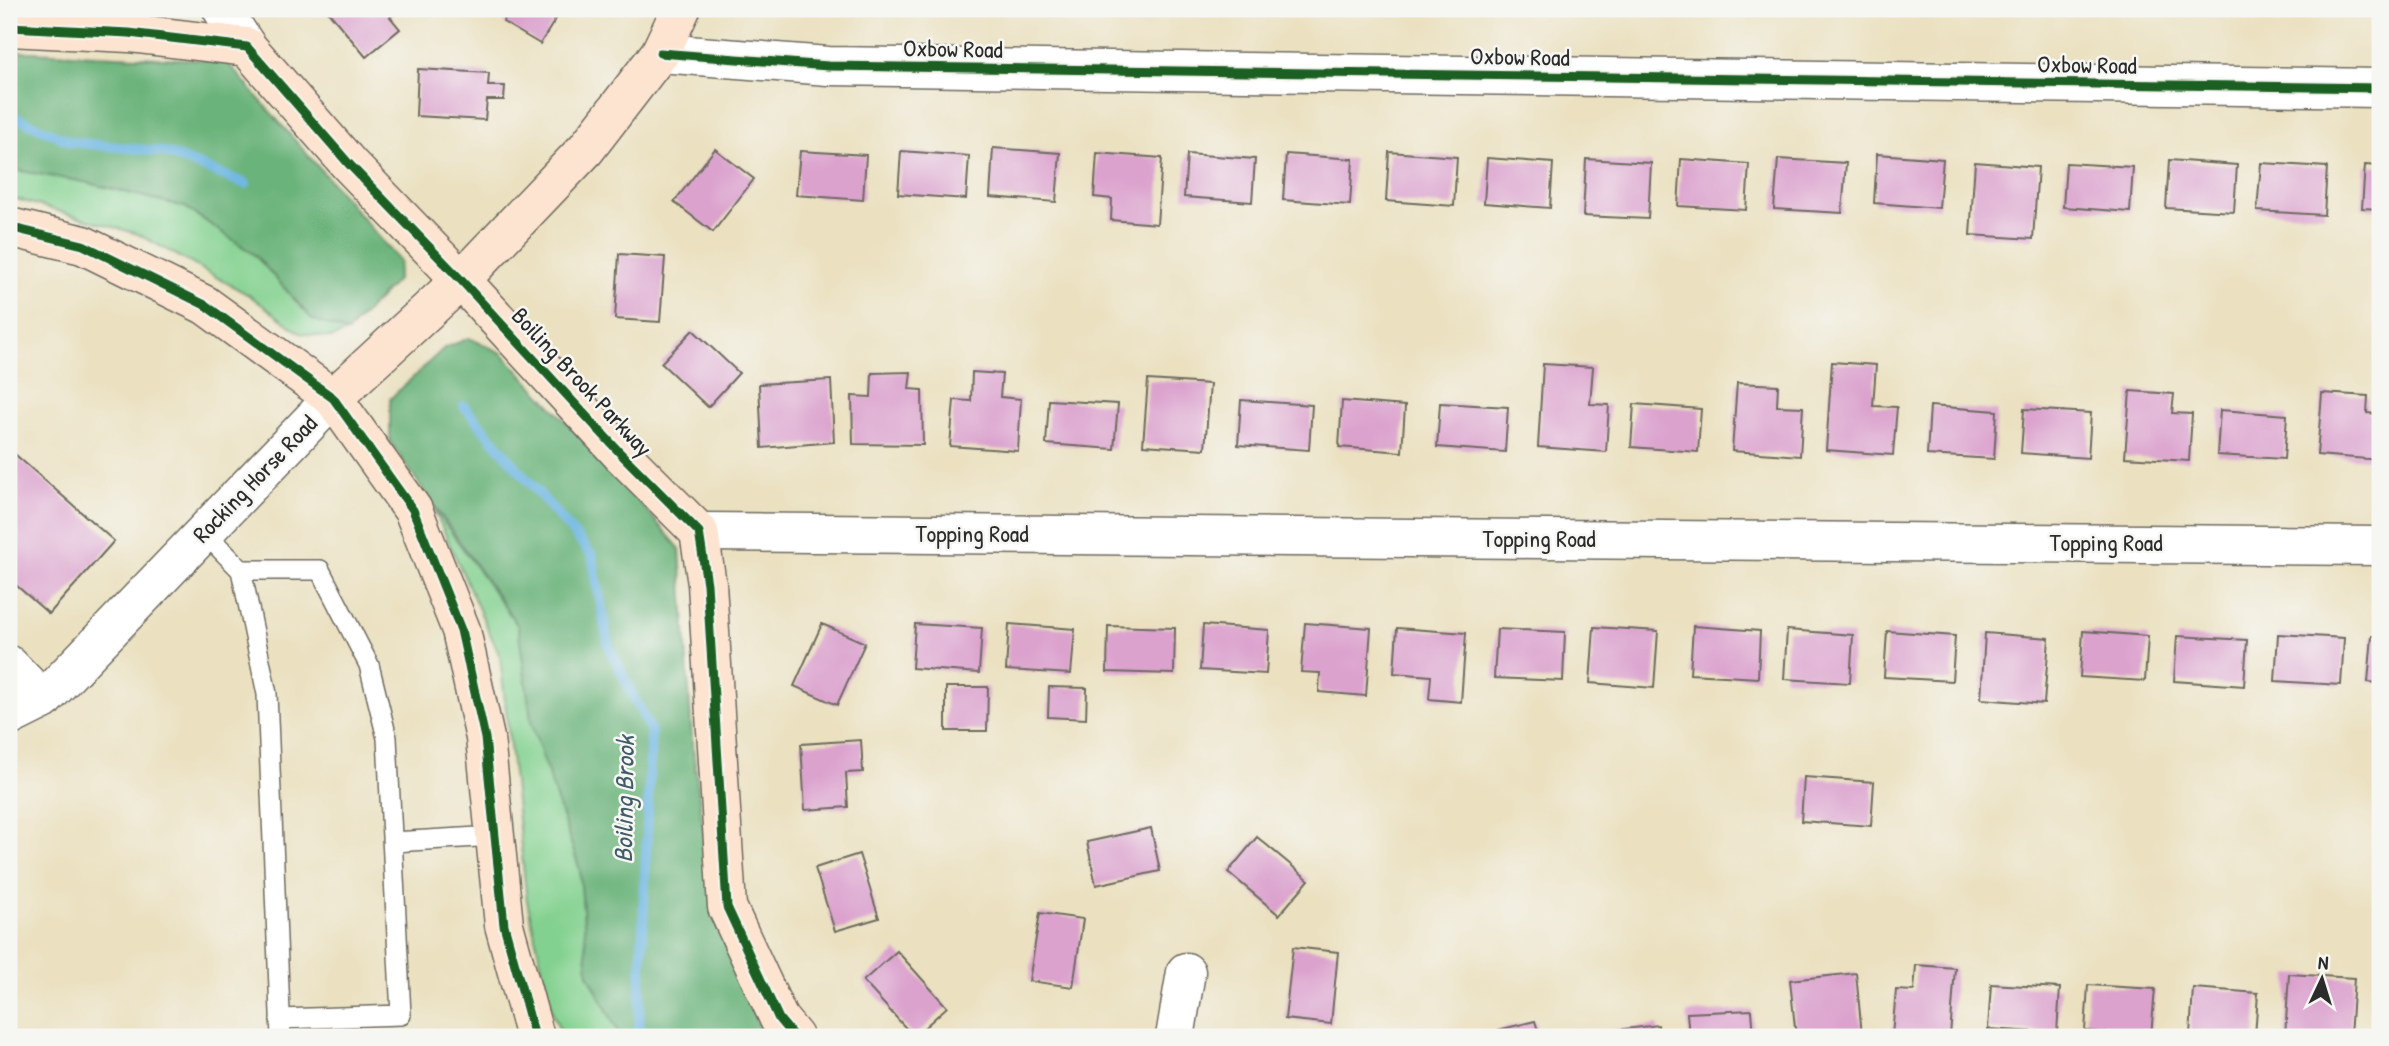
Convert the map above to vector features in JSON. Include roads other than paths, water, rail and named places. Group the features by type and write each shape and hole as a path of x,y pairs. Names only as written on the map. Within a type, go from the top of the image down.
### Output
{"street":[{"path":"222,9 247,47"},
{"name":"Rocking Horse Road","path":"9,717 43,700 333,398 461,280 586,149 660,53 681,9"},
{"path":"9,27 129,33 247,47"},
{"name":"Boiling Brook Parkway","path":"247,47 349,164 461,280 621,454 699,532"},
{"name":"Oxbow Road","path":"660,53 828,66 2380,88"},
{"path":"9,227 83,245 205,305 333,398 413,510 461,631 485,738 504,925 535,1037"},
{"path":"699,532 707,584 727,907 779,1019 794,1037"},
{"name":"Topping Road","path":"699,532 2380,546"},
{"path":"9,665 43,700"},
{"path":"1175,1037 1186,972"}],"lane":[{"path":"204,532 241,570 267,694 280,1028 401,1015 387,738 369,665 320,570 241,570"},
{"path":"393,842 495,836"}],"waterway":[{"name":"Boiling Brook","path":"9,114 71,142 164,152 246,184"},
{"name":"Boiling Brook","path":"464,406 592,555 609,647 651,732 639,1027 649,1037"}]}
